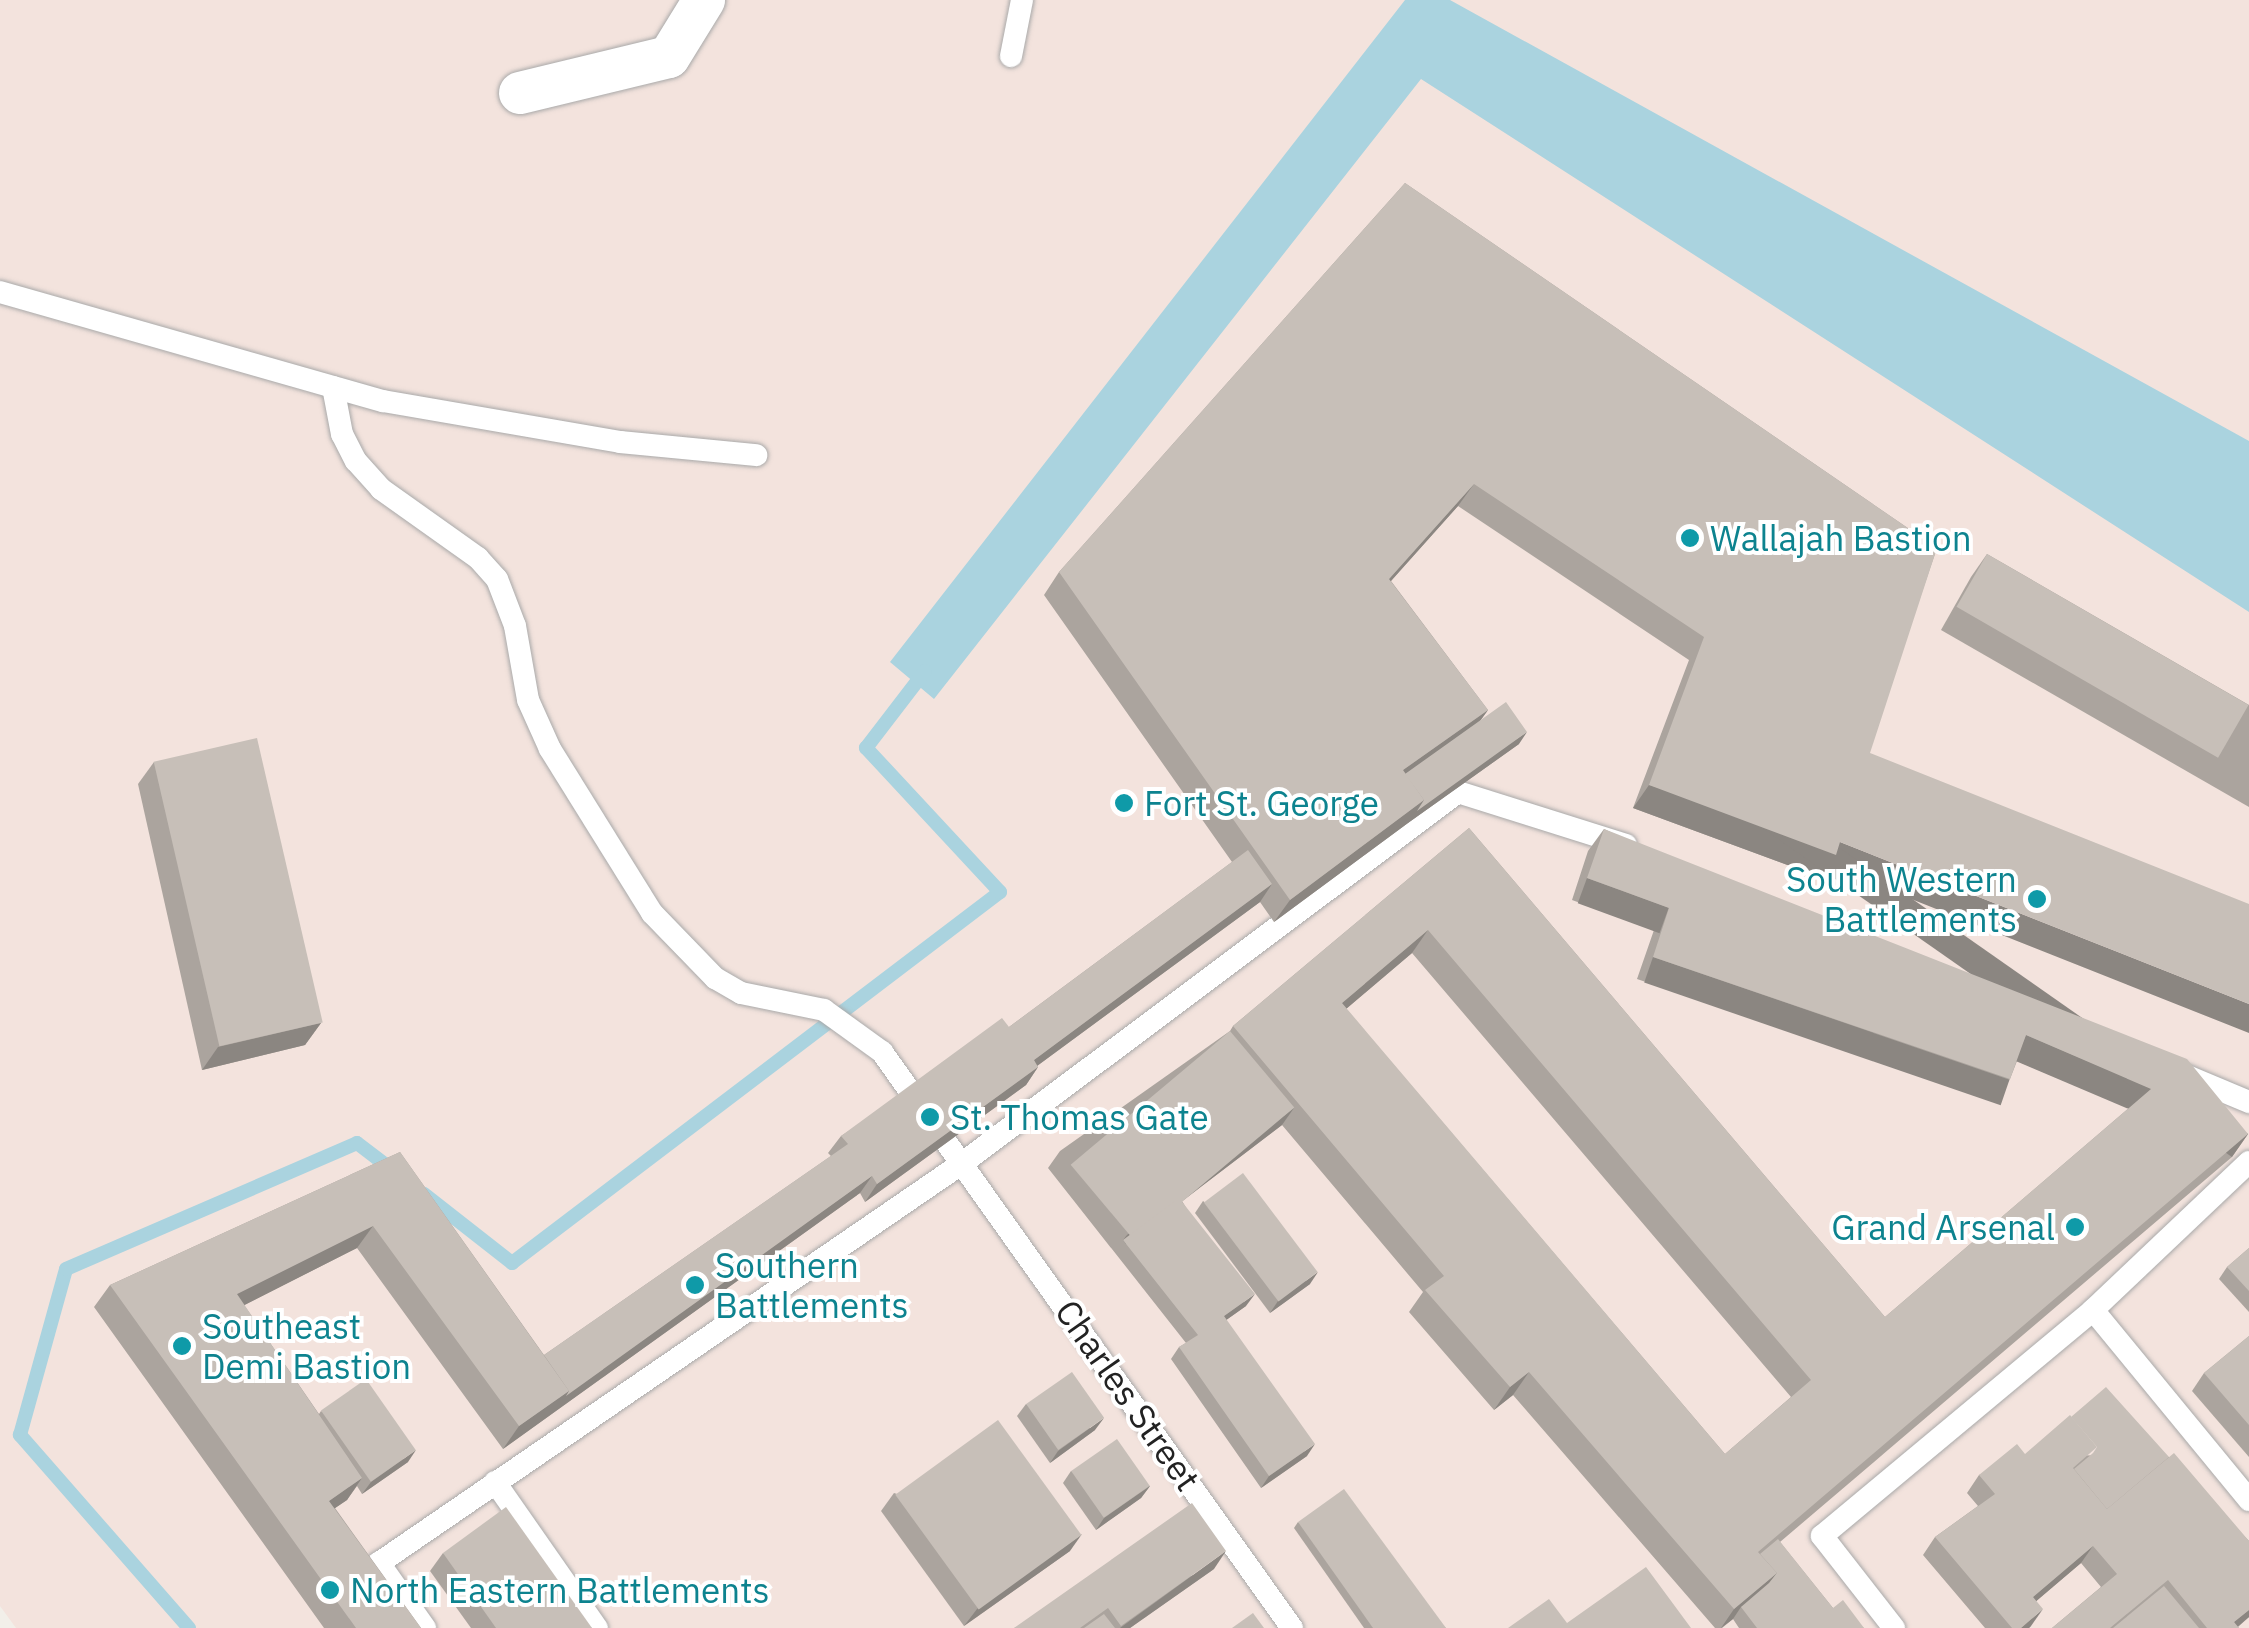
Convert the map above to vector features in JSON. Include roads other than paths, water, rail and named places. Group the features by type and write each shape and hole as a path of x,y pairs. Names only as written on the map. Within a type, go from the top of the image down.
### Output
{"street":[{"path":"520,93 669,56 704,0"}],"lane":[{"path":"1011,56 1022,0"},
{"path":"0,292 334,387 620,442 756,454"},
{"name":"Charles Street","path":"334,387 342,434 356,461 381,489 478,558 497,580 514,626 528,700 550,749 652,913 696,964 741,993 824,1010 850,1022 882,1052 964,1162 1292,1628"},
{"path":"424,1628 380,1564 964,1162 1458,792 1642,851"},
{"path":"2157,1064 2249,1102"},
{"path":"1894,1628 1822,1536 2092,1310 2249,1162"},
{"path":"2092,1310 2249,1500"},
{"path":"495,1482 597,1628"}],"water":[{"path":"1405,0 1450,0 2249,441 2249,612 1421,79 934,699 890,662"}],"waterway":[{"path":"424,1194 512,1263 1000,892 866,748 925,671"},
{"path":"189,1628 20,1435 66,1269 357,1143 395,1172"}],"place":[{"name":"Wallajah Bastion","path":"1690,538"},
{"name":"Fort St. George","path":"1124,803"},
{"name":"South Western Battlements","path":"2037,899"},
{"name":"St. Thomas Gate","path":"930,1117"},
{"name":"Grand Arsenal","path":"2075,1227"},
{"name":"Southern Battlements","path":"695,1285"},
{"name":"Southeast Demi Bastion","path":"182,1346"},
{"name":"North Eastern Battlements","path":"330,1590"}]}
